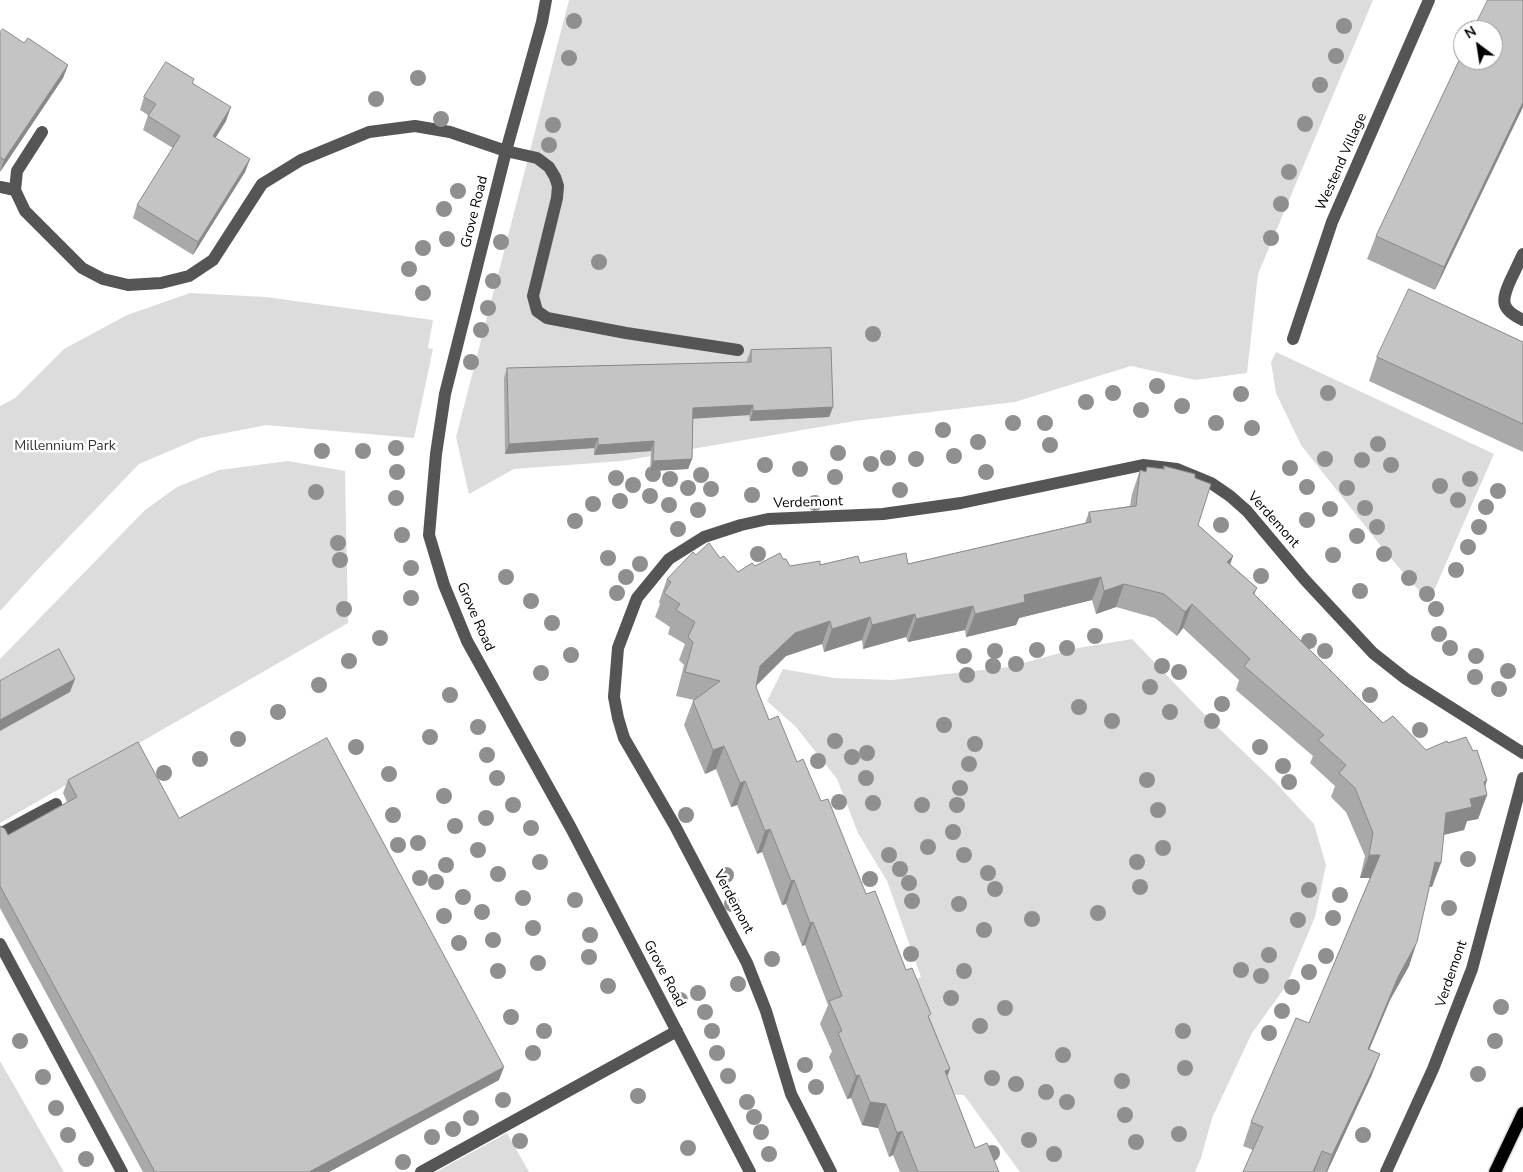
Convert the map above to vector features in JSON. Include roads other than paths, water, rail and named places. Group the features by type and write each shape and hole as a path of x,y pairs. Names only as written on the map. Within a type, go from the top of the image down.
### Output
{"main road":[{"path":"1495,1172 1523,1113"}],"street":[{"name":"Grove Road","path":"546,0 542,22 506,151 445,394 436,454 429,535 444,585 467,641 571,828 750,1172"},
{"name":"Westend Village","path":"1293,339 1332,222 1429,0"},
{"path":"42,132 17,172 15,190 25,211 82,268 103,280 128,285 161,283 189,276 213,260 262,184 300,160 369,132 415,126 450,132 506,151 537,158 549,167 555,177 558,186 558,198 533,296 537,311 546,318 626,333 738,350"},
{"path":"0,188 15,190"},
{"path":"1523,254 1504,294 1503,302 1506,309 1512,315 1523,320"},
{"name":"Verdemont","path":"831,1172 791,1094 766,1011 747,963 680,834 624,738 618,718 614,697 618,648 637,598 669,559 704,537 741,525 768,519 883,514 961,503 1143,465 1177,469 1211,483 1247,511 1305,580 1373,654 1406,679 1523,753"},
{"name":"Verdemont","path":"1386,1172 1433,1068 1472,969 1523,778"},
{"path":"0,834 56,804"},
{"path":"0,944 122,1172"},
{"path":"421,1172 677,1031"}],"park label":[{"name":"Millennium Park","path":"65,447"}]}
